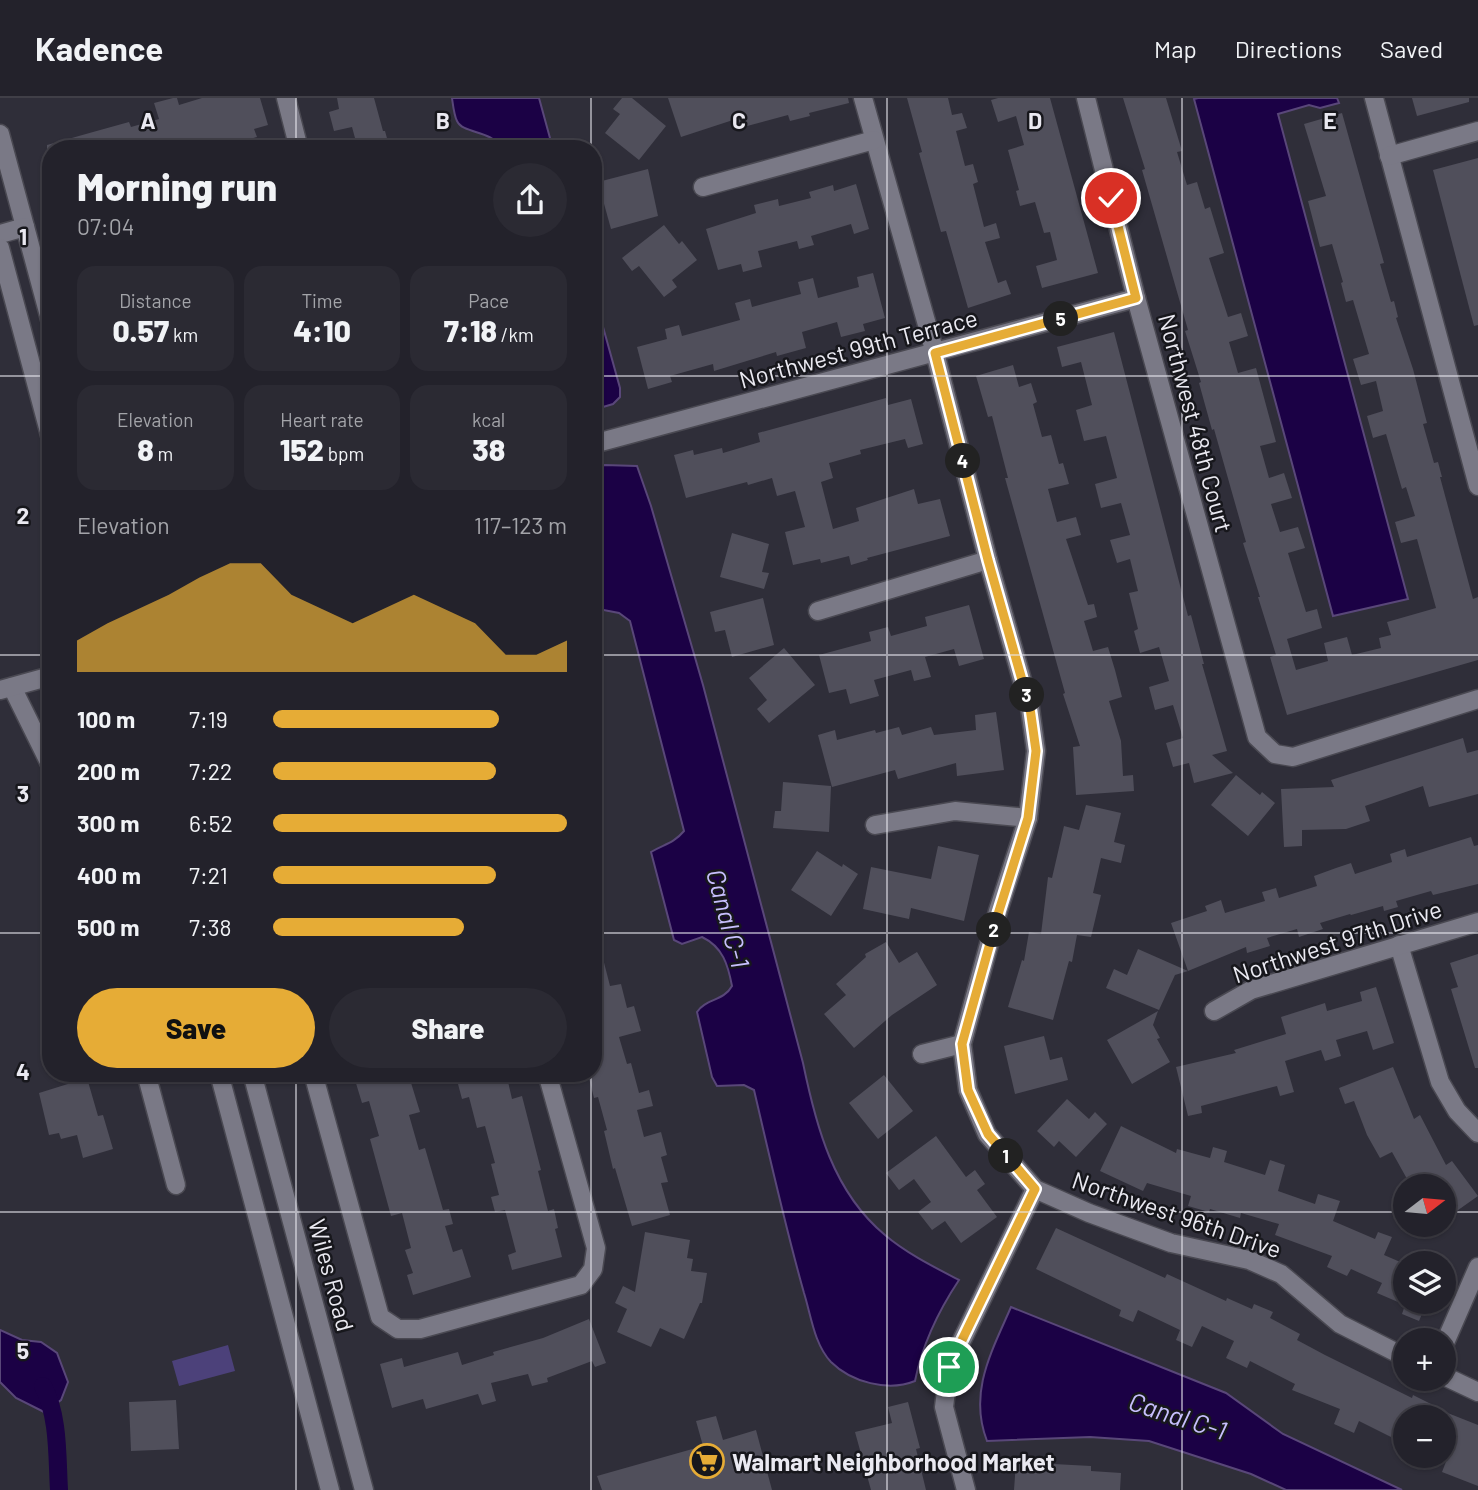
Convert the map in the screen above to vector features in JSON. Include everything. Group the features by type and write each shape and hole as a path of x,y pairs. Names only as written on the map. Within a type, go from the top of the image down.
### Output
{"street":[{"path":"286,98 297,140"},
{"path":"863,98 935,353 988,560 1030,708 1036,751 1028,818 962,1044 968,1090 988,1134 1035,1189 949,1367 944,1407 966,1490"},
{"name":"Northwest 48th Court","path":"1086,98 1136,298 1258,737 1275,754 1293,757 1478,699"},
{"path":"1374,98 1478,486"},
{"path":"1389,156 1478,131"},
{"path":"0,134 42,290"},
{"path":"703,187 874,140"},
{"path":"0,234 25,227"},
{"path":"0,248 42,405"},
{"name":"Northwest 99th Terrace","path":"602,442 1136,298"},
{"path":"818,611 988,560"},
{"path":"42,679 6,689 42,751"},
{"path":"875,825 955,811 1028,818"},
{"name":"Northwest 97th Drive","path":"1214,1011 1251,990 1478,922"},
{"path":"1399,945 1440,1082 1457,1111 1478,1133"},
{"path":"922,1054 962,1044"},
{"path":"148,1082 176,1185"},
{"path":"222,1082 330,1490"},
{"path":"225,1094 250,1082"},
{"name":"Wiles Road","path":"255,1082 364,1490"},
{"path":"315,1082 380,1317 398,1329 419,1329 580,1285 593,1269 596,1248 550,1082"},
{"name":"Northwest 96th Drive","path":"1035,1189 1089,1213 1171,1243 1249,1260 1281,1274 1340,1324 1393,1351"},
{"path":"1451,1328 1478,1267"},
{"path":"1456,1382 1478,1392"}],"shaded area":[{"path":"228,1345 235,1371 179,1386 172,1361"}],"water":[{"path":"452,98 539,98 551,140 493,140 461,125 455,116"},
{"path":"1337,98 1339,103 1320,108 1309,105 1278,114 1408,599 1333,616 1194,99"},
{"path":"602,323 620,388 620,397 613,404 602,407"},
{"name":"Canal C-1","path":"637,466 651,506 703,685 814,1110 829,1156 852,1199 867,1218 893,1242 959,1280 932,1329 915,1381 882,1385 859,1380 839,1369 825,1355 814,1329 797,1268 754,1090 744,1085 717,1086 712,1077 697,1012 729,991 732,986 720,951 709,941 702,937 682,944 674,940 651,852 684,831 630,621 619,613 602,610 602,467"},
{"name":"Canal C-1","path":"1011,1307 1226,1393 1283,1434 1402,1490 1286,1490 1251,1474 1149,1441 1090,1437 987,1441 980,1406 981,1389 990,1356"},
{"path":"0,1330 22,1340 41,1342 57,1353 68,1382 61,1400 44,1412 16,1398 0,1382"}],"building":[{"path":"173,98 177,98 179,105 202,98 260,98 268,125 254,129 257,137 247,140 65,140 129,122 131,127 159,119 154,103"},
{"path":"337,98 374,98 388,140 356,140 352,127 334,131 329,112 339,109"},
{"path":"622,98 632,98 666,126 639,160 605,133 620,114 613,109"},
{"path":"668,98 848,98 849,103 809,113 810,116 790,121 788,115 736,129 733,120 681,137"},
{"path":"907,98 948,98 952,115 962,113 967,128 956,131 965,166 973,164 978,182 973,184 984,227 996,223 1000,238 985,242 998,283 1006,280 1011,294 968,308 946,231 941,232"},
{"path":"1050,98 1098,273 1042,288 1036,266 1057,260 1050,232 1044,233 1035,202 1020,206 1016,191 1019,190 1008,150 1024,145 1016,116 998,122 991,100"},
{"path":"1123,98 1166,98 1182,151 1177,152 1187,185 1197,182 1205,209 1210,207 1224,253 1209,258 1228,317 1241,313 1248,336 1229,342 1238,373 1256,368 1276,442 1260,446 1269,478 1284,473 1292,498 1271,504 1280,532 1298,527 1305,548 1288,553 1306,612 1317,609 1322,628 1287,639 1296,670 1328,661 1324,643 1347,637 1352,655 1381,648 1379,638 1391,635 1387,622 1436,608 1417,539 1401,543 1395,522 1415,516 1406,487 1402,489 1386,434 1373,438 1367,416 1383,411 1376,381 1361,385 1353,359 1369,354 1353,300 1346,302 1332,244 1320,247 1308,201 1326,196 1304,124 1342,113 1384,263 1380,264 1391,302 1394,301 1398,317 1396,318 1413,369 1427,423 1423,424 1434,463 1438,462 1473,599 1478,597 1478,660 1287,715 1270,657 1276,655 1243,543 1246,542 1214,429 1212,430 1185,331 1188,330 1142,170 1145,169"},
{"path":"1412,98 1469,98 1469,102 1417,116"},
{"path":"1478,158 1478,325 1474,326 1433,170"},
{"path":"648,169 658,216 611,229 602,196 602,181"},
{"path":"856,184 869,229 854,234 851,224 811,236 814,245 799,249 797,241 758,251 762,267 743,272 741,264 718,270 706,229 756,213 754,205 778,199 779,206 811,198 809,192 833,185 834,191"},
{"path":"664,225 679,244 682,241 697,260 672,280 677,287 664,297 639,266 632,271 622,258"},
{"path":"873,273 885,318 863,324 865,331 841,337 837,322 802,332 806,348 777,356 776,352 714,371 713,364 670,376 672,382 648,389 637,347 667,339 665,329 679,325 682,336 740,320 735,303 750,299 752,307 801,294 798,282 813,278 818,298 859,287 857,277"},
{"path":"1114,332 1188,616 1191,615 1227,751 1212,755 1233,773 1194,783 1189,763 1173,767 1166,743 1183,738 1173,705 1155,710 1149,687 1169,681 1159,647 1140,653 1134,631 1138,629 1129,593 1138,591 1130,559 1117,563 1110,540 1130,535 1121,503 1101,508 1095,484 1117,478 1106,436 1084,441 1076,410 1092,405 1081,362 1062,367 1057,347"},
{"path":"1013,365 1019,387 1031,383 1037,402 1033,404 1042,437 1051,435 1059,464 1063,463 1069,484 1048,489 1057,522 1076,517 1081,535 1066,539 1088,605 1094,604 1097,617 1084,621 1093,651 1108,647 1115,670 1122,697 1109,701 1121,741 1123,776 1133,775 1134,791 1076,795 1073,747 1080,746 1063,694 1065,693 1005,478 1008,478 992,416 988,417 976,376"},
{"path":"886,398 888,405 911,399 923,444 908,448 905,439 860,450 861,454 829,463 833,478 821,482 833,529 859,521 856,508 914,489 918,504 940,499 950,536 867,558 868,560 851,565 849,556 821,563 820,559 793,565 785,532 805,527 795,491 777,496 772,478 686,498 674,455 693,450 694,455 722,448 723,453 760,442 758,433"},
{"path":"732,533 769,544 762,572 769,573 764,589 720,577"},
{"path":"763,598 774,645 732,657 725,630 715,632 710,612"},
{"path":"969,605 984,659 959,666 954,649 925,657 931,677 914,681 911,670 874,680 879,696 850,704 846,689 829,693 819,655 871,641 869,632 888,627 891,636 927,626 925,617"},
{"path":"784,648 815,685 769,723 757,709 767,700 749,678"},
{"path":"996,712 1004,770 957,776 956,763 898,779 895,770 832,787 818,735 835,730 837,740 899,727 902,735 931,727 934,735 976,730 975,715"},
{"path":"1463,738 1467,753 1478,750 1478,794 1429,807 1423,786 1365,806 1370,821 1346,829 1302,830 1302,846 1284,847 1281,789 1334,787 1331,780"},
{"path":"1236,775 1260,795 1262,792 1275,803 1248,836 1211,805"},
{"path":"783,782 831,786 829,832 773,828 775,811 781,811"},
{"path":"1086,805 1121,813 1114,842 1125,845 1121,863 1101,858 1093,893 1101,895 1091,937 1077,935 1072,962 1069,961 1053,1020 1008,1007 1022,960 1024,961 1029,932 1041,934 1048,877 1052,878 1064,826 1079,830"},
{"path":"1471,837 1474,846 1478,845 1478,884 1433,895 1431,891 1396,901 1398,907 1384,911 1383,906 1350,914 1320,923 1323,929 1299,937 1297,929 1267,938 1270,946 1247,953 1246,947 1188,971 1171,923 1207,911 1205,906 1221,900 1225,913 1265,901 1262,892 1276,888 1279,898 1317,886 1314,876 1351,863 1355,874 1392,862 1390,854 1405,849 1407,857"},
{"path":"938,846 979,855 964,921 911,908 909,919 863,909 871,867 931,879"},
{"path":"817,851 858,874 831,916 791,890"},
{"path":"886,942 899,963 917,952 937,985 892,1015 854,1048 824,1014 846,995 836,984 866,957 865,954"},
{"path":"1138,949 1188,971 1175,975 1159,1010 1106,988 1114,969 1127,975"},
{"path":"1478,954 1478,1068 1475,1068 1451,989 1458,987 1450,963"},
{"path":"602,955 610,986 621,984 627,1008 634,1006 641,1031 619,1037 627,1064 631,1063 639,1093 649,1090 653,1106 637,1110 644,1137 661,1132 667,1155 661,1157 668,1182 661,1183 670,1215 632,1226 615,1168 613,1169 598,1097 594,1098 590,1082 602,1082"},
{"path":"1376,987 1394,1043 1373,1050 1367,1031 1336,1040 1341,1056 1325,1061 1321,1050 1285,1061 1294,1092 1280,1096 1277,1086 1201,1106 1202,1113 1188,1116 1176,1067 1236,1053 1234,1050 1286,1034 1281,1017 1325,1003 1327,1011 1362,1001 1360,992"},
{"path":"1158,1011 1153,1025 1160,1038 1157,1039 1170,1062 1132,1084 1107,1040"},
{"path":"1044,1036 1050,1060 1062,1057 1068,1080 1015,1094 1004,1046"},
{"path":"1393,1067 1414,1119 1420,1115 1446,1165 1452,1161 1478,1196 1456,1212 1456,1174 1404,1174 1392,1152 1380,1158 1367,1135 1354,1101 1345,1104 1339,1088"},
{"path":"884,1075 913,1111 878,1139 849,1103"},
{"path":"74,1082 88,1082 98,1116 103,1115 113,1149 83,1158 77,1135 61,1139 59,1133 49,1135 39,1093"},
{"path":"356,1082 411,1082 420,1112 409,1115 419,1150 425,1148 443,1210 449,1209 453,1224 445,1226 453,1252 462,1249 471,1277 413,1295 407,1275 413,1273 405,1250 411,1248 402,1213 391,1216 370,1139 379,1136 369,1101 362,1103"},
{"path":"508,1082 512,1099 522,1096 541,1170 538,1171 548,1211 554,1209 558,1228 555,1229 562,1257 512,1270 508,1255 516,1252 505,1210 495,1212 491,1197 499,1195 491,1164 495,1163 485,1126 477,1128 469,1097 462,1099 458,1084"},
{"path":"1067,1099 1089,1119 1095,1112 1107,1124 1076,1157 1059,1141 1054,1147 1037,1131"},
{"path":"1121,1126 1176,1153 1177,1149 1210,1158 1213,1147 1227,1151 1224,1162 1265,1175 1270,1160 1285,1165 1278,1191 1315,1204 1318,1194 1340,1201 1333,1221 1375,1239 1378,1232 1392,1237 1384,1255 1393,1259 1393,1300 1377,1293 1382,1283 1351,1269 1347,1276 1327,1267 1332,1256 1275,1235 1279,1224 1241,1213 1240,1218 1188,1206 1191,1196 1147,1183 1143,1191 1100,1171"},
{"path":"936,1136 966,1177 975,1170 985,1184 977,1190 997,1217 961,1243 945,1221 932,1230 918,1212 931,1202 914,1179 899,1190 886,1173"},
{"path":"1056,1228 1165,1278 1167,1274 1226,1301 1227,1298 1252,1309 1254,1304 1273,1312 1270,1318 1300,1334 1297,1340 1393,1389 1393,1391 1412,1398 1413,1395 1431,1404 1393,1405 1393,1438 1359,1421 1354,1433 1334,1424 1340,1409 1292,1390 1295,1384 1250,1361 1247,1368 1226,1358 1234,1341 1202,1326 1192,1347 1176,1340 1180,1330 1138,1310 1133,1322 1119,1316 1121,1310 1036,1269"},
{"path":"645,1232 690,1240 687,1258 693,1259 691,1271 707,1273 702,1303 684,1339 660,1328 651,1347 617,1332 627,1309 615,1303 623,1286 635,1292"},
{"path":"1402,1314 1422,1314 1419,1321"},
{"path":"589,1319 606,1363 595,1367 592,1361 547,1378 548,1382 532,1386 528,1374 491,1383 496,1401 482,1405 478,1394 426,1409 423,1399 392,1408 380,1364 402,1358 404,1367 458,1352 462,1365 494,1355 493,1352 543,1338"},
{"path":"176,1400 179,1449 131,1451 129,1402"},
{"path":"908,1402 920,1448 916,1449 926,1490 871,1490 855,1432 892,1423 888,1407"},
{"name":"Walmart Neighborhood Market","path":"716,1416 723,1440 756,1430 772,1490 602,1490 597,1476 703,1446 696,1421"},
{"path":"1456,1416 1478,1425 1478,1486 1442,1472 1444,1468 1456,1468"},
{"path":"1016,1462 1091,1466 1091,1471 1121,1473 1120,1490 1014,1490"}],"waterway":[{"path":"43,1386 55,1423 59,1490"}],"place":[{"name":"Walmart Neighborhood Market","path":"707,1461"}],"route":[{"path":"949,1367 1035,1189 988,1134 968,1090 962,1044 1028,818 1036,751 1030,708 988,560 935,353 1136,298 1111,198"}]}
